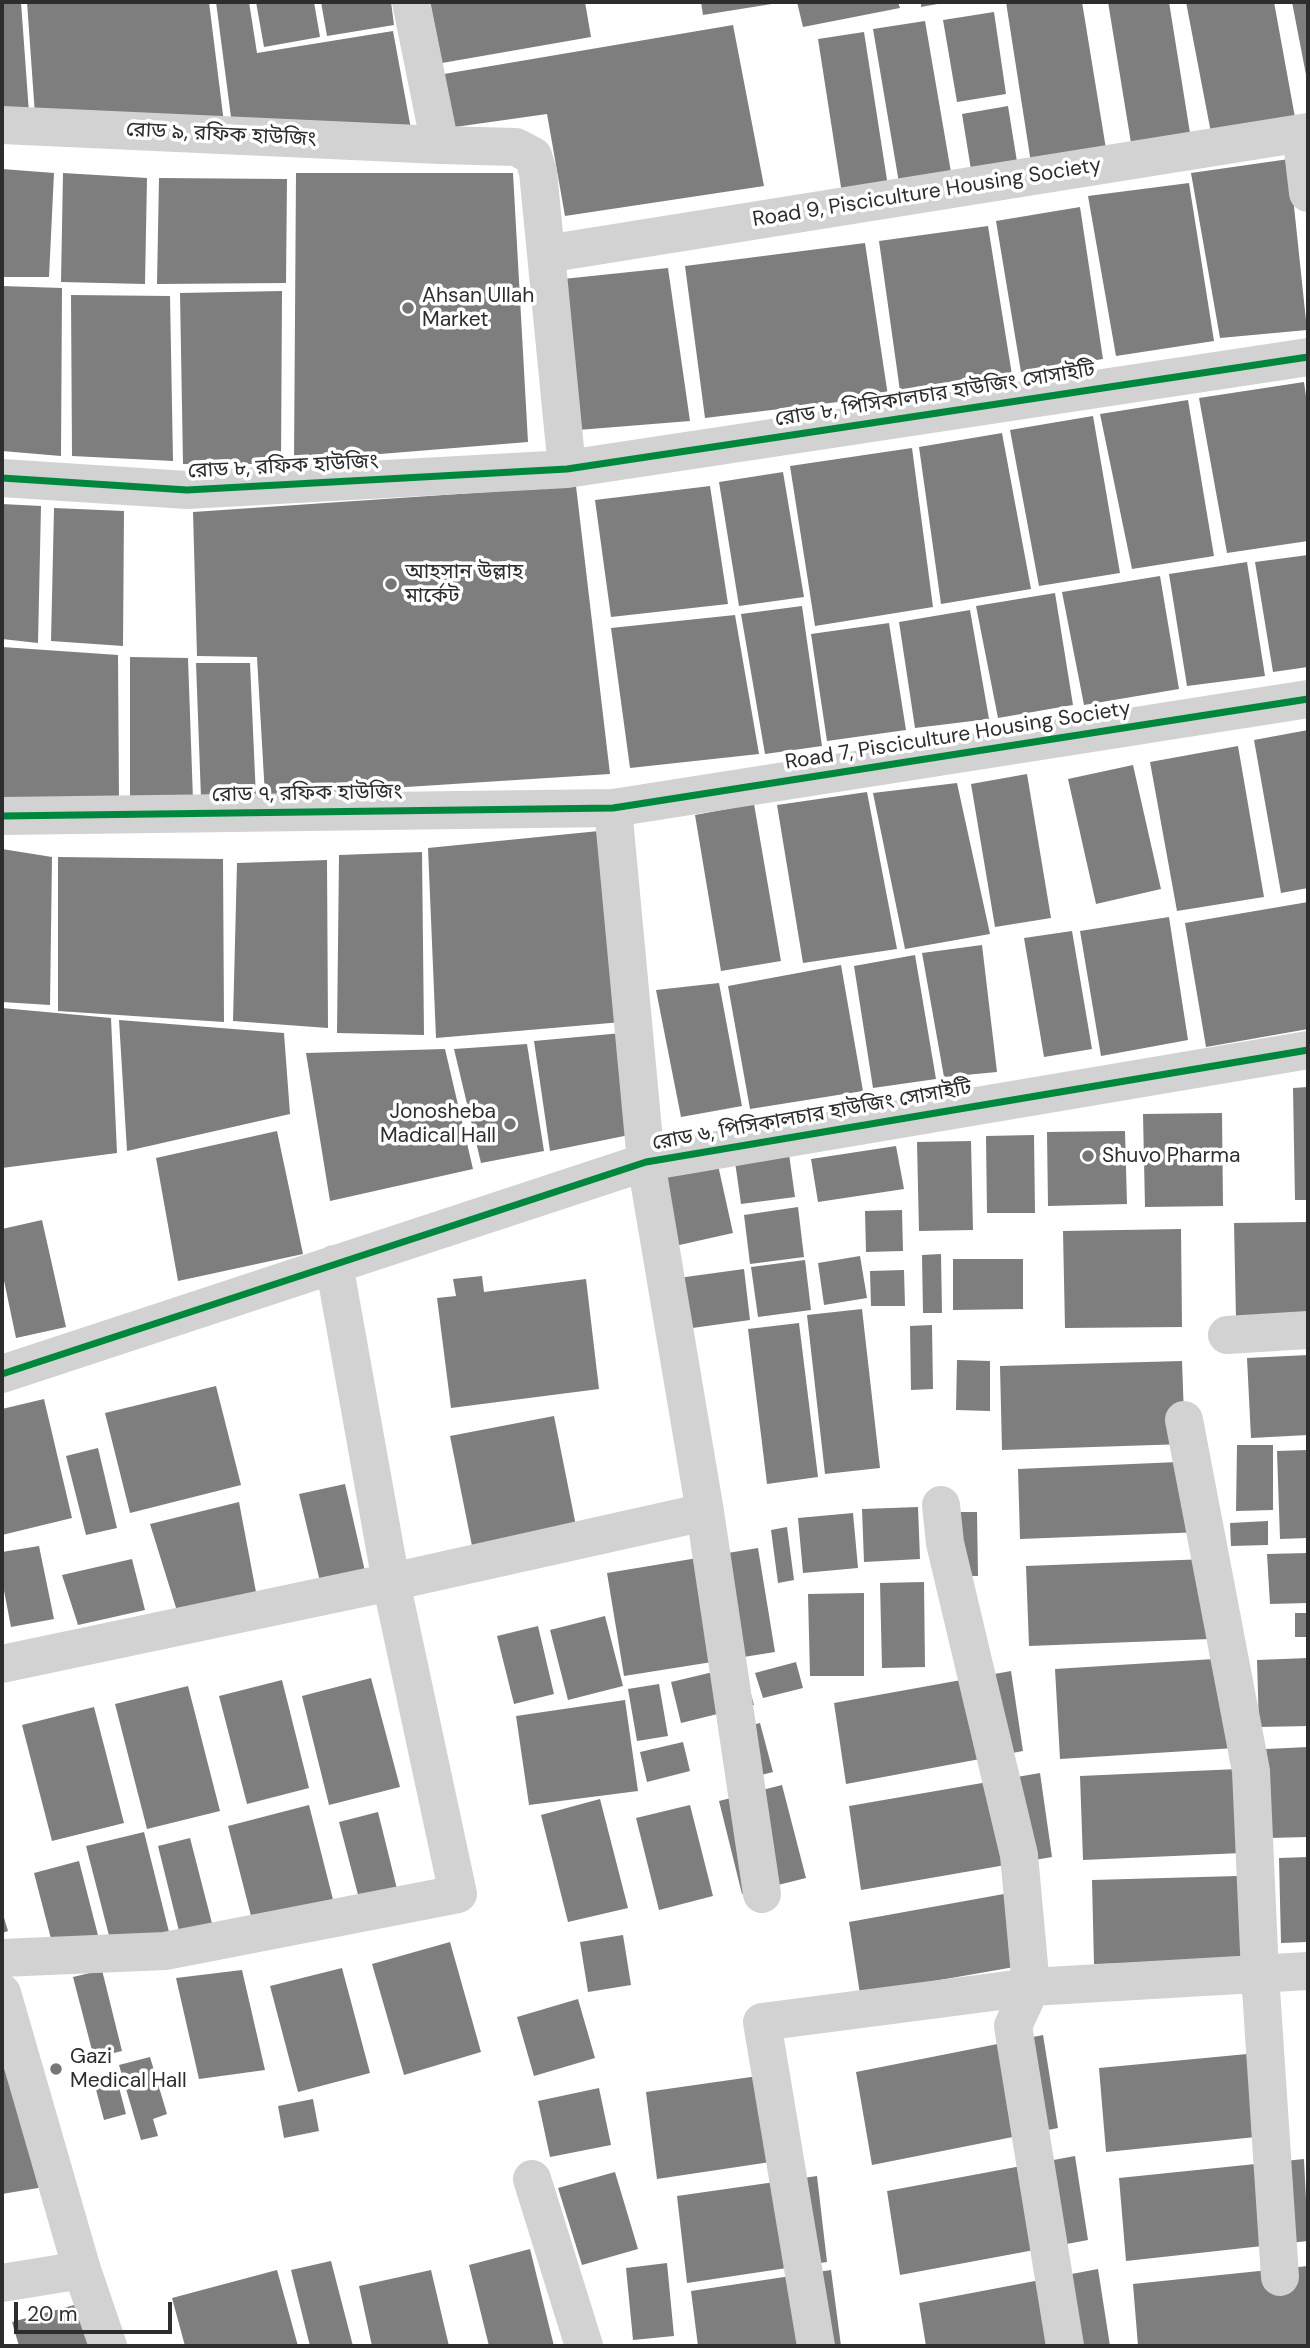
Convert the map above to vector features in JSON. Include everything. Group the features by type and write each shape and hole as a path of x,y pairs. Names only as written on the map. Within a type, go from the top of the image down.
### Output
{"street":[{"path":"411,2 440,145"},
{"name":"রোড ৯, রফিক হাউজিং","path":"2,125 516,147 533,156 538,172 547,254"},
{"path":"1305,133 1308,193"},
{"name":"Road 9, Pisciculture Housing Society","path":"547,254 1305,133"},
{"path":"547,254 566,469"},
{"name":"রোড ৮, পিসিকালচার হাউজিং সোসাইটি","path":"566,469 1308,357"},
{"name":"রোড ৮, রফিক হাউজিং","path":"2,478 187,490 566,469"},
{"name":"Road 7, Pisciculture Housing Society","path":"613,808 1308,699"},
{"path":"613,808 646,1162 705,1512 762,1894"},
{"name":"রোড ৭, রফিক হাউজিং","path":"2,816 613,808"},
{"name":"রোড ৬, পিসিকালচার হাউজিং সোসাইটি","path":"2,1374 646,1162 1308,1050"},
{"path":"2,1958 165,1951 458,1894 391,1582 334,1264"},
{"path":"1227,1335 1308,1330"},
{"path":"1184,1420 1251,1772 1260,1974 1280,2277"},
{"path":"942,1505 946,1543 1019,1855 1031,1987 1013,2026 1065,2346"},
{"path":"2,1664 705,1512"},
{"path":"816,2346 762,2022 1031,1987 1308,1971"},
{"path":"2,1993 82,2270 108,2346"},
{"path":"532,2179 584,2346"},
{"path":"2,2283 82,2270"}],"building":[{"path":"2,2 21,2 29,113 2,113"},
{"path":"27,2 209,2 224,123 35,115"},
{"path":"216,2 249,2 257,53 393,31 411,129 232,125"},
{"path":"256,2 314,2 320,37 264,47"},
{"path":"321,2 391,2 394,25 327,36"},
{"path":"430,2 585,2 591,37 442,63"},
{"path":"701,2 778,2 778,3 703,15"},
{"path":"797,2 898,2 900,8 803,27"},
{"path":"921,2 943,2 943,3 921,7"},
{"path":"1006,2 1082,2 1108,161 1031,163"},
{"path":"1108,2 1169,2 1190,133 1131,143"},
{"path":"1186,2 1274,2 1296,123 1212,138"},
{"path":"1292,2 1308,2 1308,80 1307,80"},
{"path":"994,12 1006,94 957,102 943,20"},
{"path":"925,21 952,178 900,189 873,29"},
{"path":"733,25 764,186 565,216 547,114 455,127 444,74"},
{"path":"864,32 889,193 843,200 818,39"},
{"path":"1008,106 1019,174 973,182 962,114"},
{"path":"1289,159 1307,330 1220,338 1191,173"},
{"path":"2,169 54,173 49,277 2,277"},
{"path":"63,173 147,178 145,284 61,282"},
{"name":"Ahsan Ullah Market","path":"296,173 513,173 528,442 294,461"},
{"path":"159,178 287,179 286,283 157,284"},
{"path":"1189,183 1214,341 1116,356 1088,196"},
{"path":"1080,207 1103,359 1021,372 996,221"},
{"path":"988,226 1012,375 900,391 879,241"},
{"path":"865,243 888,396 705,418 685,266"},
{"path":"668,268 690,421 578,430 563,279"},
{"path":"2,286 62,288 61,456 2,451"},
{"path":"282,291 281,464 183,464 180,293"},
{"path":"71,295 170,296 173,461 72,456"},
{"path":"1304,382 1308,410 1308,541 1227,553 1199,398"},
{"path":"1188,400 1214,556 1132,569 1100,414"},
{"path":"1093,416 1120,573 1039,586 1010,430"},
{"path":"1002,433 1031,589 941,604 919,447"},
{"path":"912,448 933,607 815,626 790,466"},
{"path":"783,472 804,597 739,606 719,482"},
{"name":"আহসান উল্লাহ মার্কেট","path":"576,486 610,774 265,796 257,657 197,656 193,512"},
{"path":"710,486 728,604 611,617 595,500"},
{"path":"2,504 41,506 38,643 2,639"},
{"path":"54,508 124,511 123,646 51,641"},
{"path":"1308,555 1308,667 1273,672 1255,562"},
{"path":"1247,562 1265,676 1187,686 1169,574"},
{"path":"1160,576 1179,689 1084,705 1062,592"},
{"path":"1055,593 1073,705 998,718 976,606"},
{"path":"802,606 822,746 765,754 741,614"},
{"path":"970,610 989,719 915,728 899,622"},
{"path":"735,615 759,754 630,768 611,628"},
{"path":"889,623 906,730 827,741 811,634"},
{"path":"2,647 118,655 119,800 2,801"},
{"path":"130,657 188,658 193,800 130,800"},
{"path":"196,663 250,663 256,798 201,798"},
{"path":"1308,730 1308,888 1281,893 1254,740"},
{"path":"1238,746 1264,897 1177,911 1150,762"},
{"path":"1133,765 1161,889 1096,904 1068,779"},
{"path":"1027,774 1051,918 995,927 971,784"},
{"path":"957,783 990,934 905,949 873,793"},
{"path":"867,792 897,949 803,963 777,805"},
{"path":"754,804 781,961 721,971 695,815"},
{"path":"599,831 622,1022 436,1038 428,848"},
{"path":"2,849 52,857 50,1005 2,1002"},
{"path":"422,852 424,1035 337,1033 339,855"},
{"path":"58,857 223,859 224,1022 58,1011"},
{"path":"327,860 328,1028 233,1021 237,863"},
{"path":"1308,902 1308,1029 1206,1047 1185,923"},
{"path":"1169,917 1188,1040 1101,1056 1080,931"},
{"path":"1072,931 1092,1049 1044,1057 1024,938"},
{"path":"982,945 997,1072 944,1077 922,953"},
{"path":"915,955 936,1079 873,1088 854,966"},
{"path":"841,965 863,1091 750,1109 728,986"},
{"path":"719,983 742,1106 681,1117 656,990"},
{"path":"2,1008 111,1018 117,1153 2,1168"},
{"path":"119,1020 284,1033 290,1114 127,1151"},
{"path":"622,1033 644,1132 550,1151 534,1041"},
{"path":"527,1044 544,1151 481,1163 454,1049"},
{"path":"445,1049 473,1169 330,1201 306,1053"},
{"path":"1308,1087 1308,1200 1295,1200 1293,1088"},
{"path":"1222,1113 1223,1206 1145,1207 1143,1114"},
{"path":"277,1131 303,1254 178,1281 156,1158"},
{"path":"1125,1131 1127,1204 1048,1206 1047,1132"},
{"path":"1034,1135 1035,1213 987,1213 986,1136"},
{"path":"971,1141 973,1230 919,1231 917,1142"},
{"path":"896,1146 904,1189 818,1202 811,1159"},
{"path":"788,1147 795,1197 741,1204 734,1155"},
{"path":"716,1156 733,1233 666,1248 649,1170"},
{"path":"798,1207 804,1257 750,1264 744,1215"},
{"path":"902,1210 903,1251 866,1252 865,1211"},
{"path":"42,1220 66,1327 16,1338 2,1271 2,1229"},
{"path":"1308,1222 1308,1317 1236,1319 1234,1223"},
{"path":"1181,1229 1182,1327 1065,1328 1063,1231"},
{"path":"941,1254 942,1313 923,1313 922,1255"},
{"path":"860,1256 867,1298 824,1305 818,1263"},
{"path":"953,1259 1023,1259 1023,1309 953,1310"},
{"path":"805,1260 811,1310 758,1317 751,1267"},
{"path":"744,1269 750,1320 678,1330 671,1279"},
{"path":"904,1270 905,1306 871,1306 870,1271"},
{"path":"482,1276 484,1292 586,1279 599,1389 451,1408 437,1298 456,1296 453,1279"},
{"path":"862,1309 880,1468 825,1474 807,1315"},
{"path":"799,1323 818,1477 767,1484 748,1329"},
{"path":"932,1325 933,1389 911,1390 910,1326"},
{"path":"1308,1355 1308,1435 1251,1438 1247,1358"},
{"path":"957,1360 990,1361 990,1411 956,1410"},
{"path":"1182,1361 1185,1444 1002,1450 1000,1366"},
{"path":"216,1386 241,1485 130,1513 105,1413"},
{"path":"44,1399 72,1518 2,1535 2,1409"},
{"path":"554,1416 576,1526 472,1546 450,1436"},
{"path":"1237,1445 1273,1445 1273,1510 1236,1511"},
{"path":"98,1448 117,1528 86,1535 66,1456"},
{"path":"1308,1450 1308,1538 1280,1539 1277,1451"},
{"path":"1201,1461 1203,1532 1020,1539 1018,1469"},
{"path":"345,1484 367,1580 322,1590 299,1494"},
{"path":"239,1502 256,1592 177,1611 150,1524"},
{"path":"918,1507 920,1559 864,1562 862,1509"},
{"path":"934,1512 977,1512 978,1576 935,1576"},
{"path":"853,1513 858,1568 803,1573 798,1518"},
{"path":"1268,1521 1268,1545 1231,1546 1230,1523"},
{"path":"787,1527 794,1580 778,1583 771,1530"},
{"path":"39,1546 54,1619 11,1627 2,1580 2,1552"},
{"path":"758,1548 775,1652 624,1676 607,1573"},
{"path":"1308,1553 1308,1603 1270,1604 1267,1554"},
{"path":"132,1559 145,1610 78,1625 62,1575"},
{"path":"1207,1559 1210,1639 1029,1646 1026,1566"},
{"path":"924,1582 925,1667 882,1668 880,1583"},
{"path":"864,1593 864,1676 810,1676 808,1594"},
{"path":"1295,1613 1308,1613 1308,1637 1295,1637"},
{"path":"605,1616 623,1686 568,1700 550,1630"},
{"path":"538,1626 554,1694 514,1704 497,1636"},
{"path":"1246,1657 1251,1747 1060,1759 1055,1669"},
{"path":"1308,1658 1308,1726 1259,1727 1257,1660"},
{"path":"796,1662 803,1688 763,1698 755,1673"},
{"path":"743,1665 754,1705 681,1723 671,1682"},
{"path":"1011,1671 1023,1751 846,1784 834,1703"},
{"path":"371,1678 400,1787 329,1805 302,1696"},
{"path":"282,1680 309,1788 247,1804 219,1696"},
{"path":"659,1684 668,1736 637,1741 628,1689"},
{"path":"188,1686 220,1811 147,1829 115,1704"},
{"path":"625,1700 638,1791 529,1805 516,1716"},
{"path":"94,1707 124,1823 52,1841 22,1725"},
{"path":"760,1723 773,1772 734,1782 721,1733"},
{"path":"683,1742 690,1771 647,1782 640,1752"},
{"path":"1308,1747 1308,1837 1268,1838 1266,1749"},
{"path":"1261,1768 1264,1852 1083,1860 1080,1776"},
{"path":"1040,1773 1052,1857 861,1890 849,1806"},
{"path":"782,1785 806,1878 742,1894 719,1801"},
{"path":"600,1799 628,1908 568,1922 541,1815"},
{"path":"309,1805 341,1931 260,1951 228,1826"},
{"path":"690,1805 713,1896 659,1910 636,1818"},
{"path":"378,1812 400,1901 362,1910 339,1822"},
{"path":"144,1832 172,1944 115,1959 86,1846"},
{"path":"190,1838 215,1935 182,1943 158,1846"},
{"path":"1308,1857 1308,1942 1281,1943 1279,1858"},
{"path":"79,1861 101,1947 56,1958 34,1873"},
{"path":"1274,1875 1275,1960 1094,1964 1092,1880"},
{"path":"1026,1890 1037,1963 860,1994 849,1922"},
{"path":"2,1911 8,1931 2,1933"},
{"path":"623,1935 631,1985 588,1992 580,1942"},
{"path":"450,1942 481,2052 404,2075 372,1964"},
{"path":"342,1968 370,2073 298,2092 270,1986"},
{"path":"102,1970 122,2051 94,2058 73,1977"},
{"path":"242,1970 265,2070 199,2079 176,1978"},
{"path":"578,1999 595,2058 534,2076 517,2017"},
{"path":"2,2023 44,2187 2,2194"},
{"path":"1043,2035 1058,2128 872,2165 856,2072"},
{"path":"1279,2051 1286,2134 1106,2152 1099,2068"},
{"path":"150,2057 167,2114 153,2119 158,2136 141,2140 119,2065"},
{"path":"786,2072 797,2158 657,2179 646,2092"},
{"path":"116,2076 126,2114 104,2120 94,2082"},
{"path":"599,2088 611,2145 550,2157 538,2101"},
{"path":"313,2099 319,2131 284,2138 278,2106"},
{"path":"1075,2156 1088,2240 900,2275 887,2191"},
{"path":"1304,2159 1308,2241 1126,2261 1119,2178"},
{"path":"615,2172 638,2249 582,2265 558,2188"},
{"path":"817,2176 827,2262 687,2283 677,2196"},
{"path":"530,2249 554,2346 489,2346 469,2265"},
{"path":"331,2261 353,2346 310,2346 291,2270"},
{"path":"667,2263 674,2336 633,2340 626,2268"},
{"path":"1308,2266 1308,2346 1138,2346 1133,2284"},
{"path":"1098,2269 1110,2346 926,2346 919,2303"},
{"path":"277,2270 298,2346 185,2346 172,2298"},
{"path":"431,2270 449,2346 372,2346 359,2286"},
{"path":"831,2270 841,2346 698,2346 691,2291"},
{"path":"78,2304 89,2346 19,2346 12,2322"}],"cycle path":[{"path":"2,478 187,490 567,469 1308,357"},
{"path":"2,816 613,808 1308,699"},
{"path":"2,1374 646,1162 1308,1050"}],"place":[{"name":"Ahsan Ullah Market","path":"408,308"},
{"name":"আহসান উল্লাহ মার্কেট","path":"391,584"},
{"name":"Jonosheba Madical Hall","path":"510,1124"},
{"name":"Shuvo Pharma","path":"1088,1156"},
{"name":"Gazi Medical Hall","path":"56,2069"}]}
